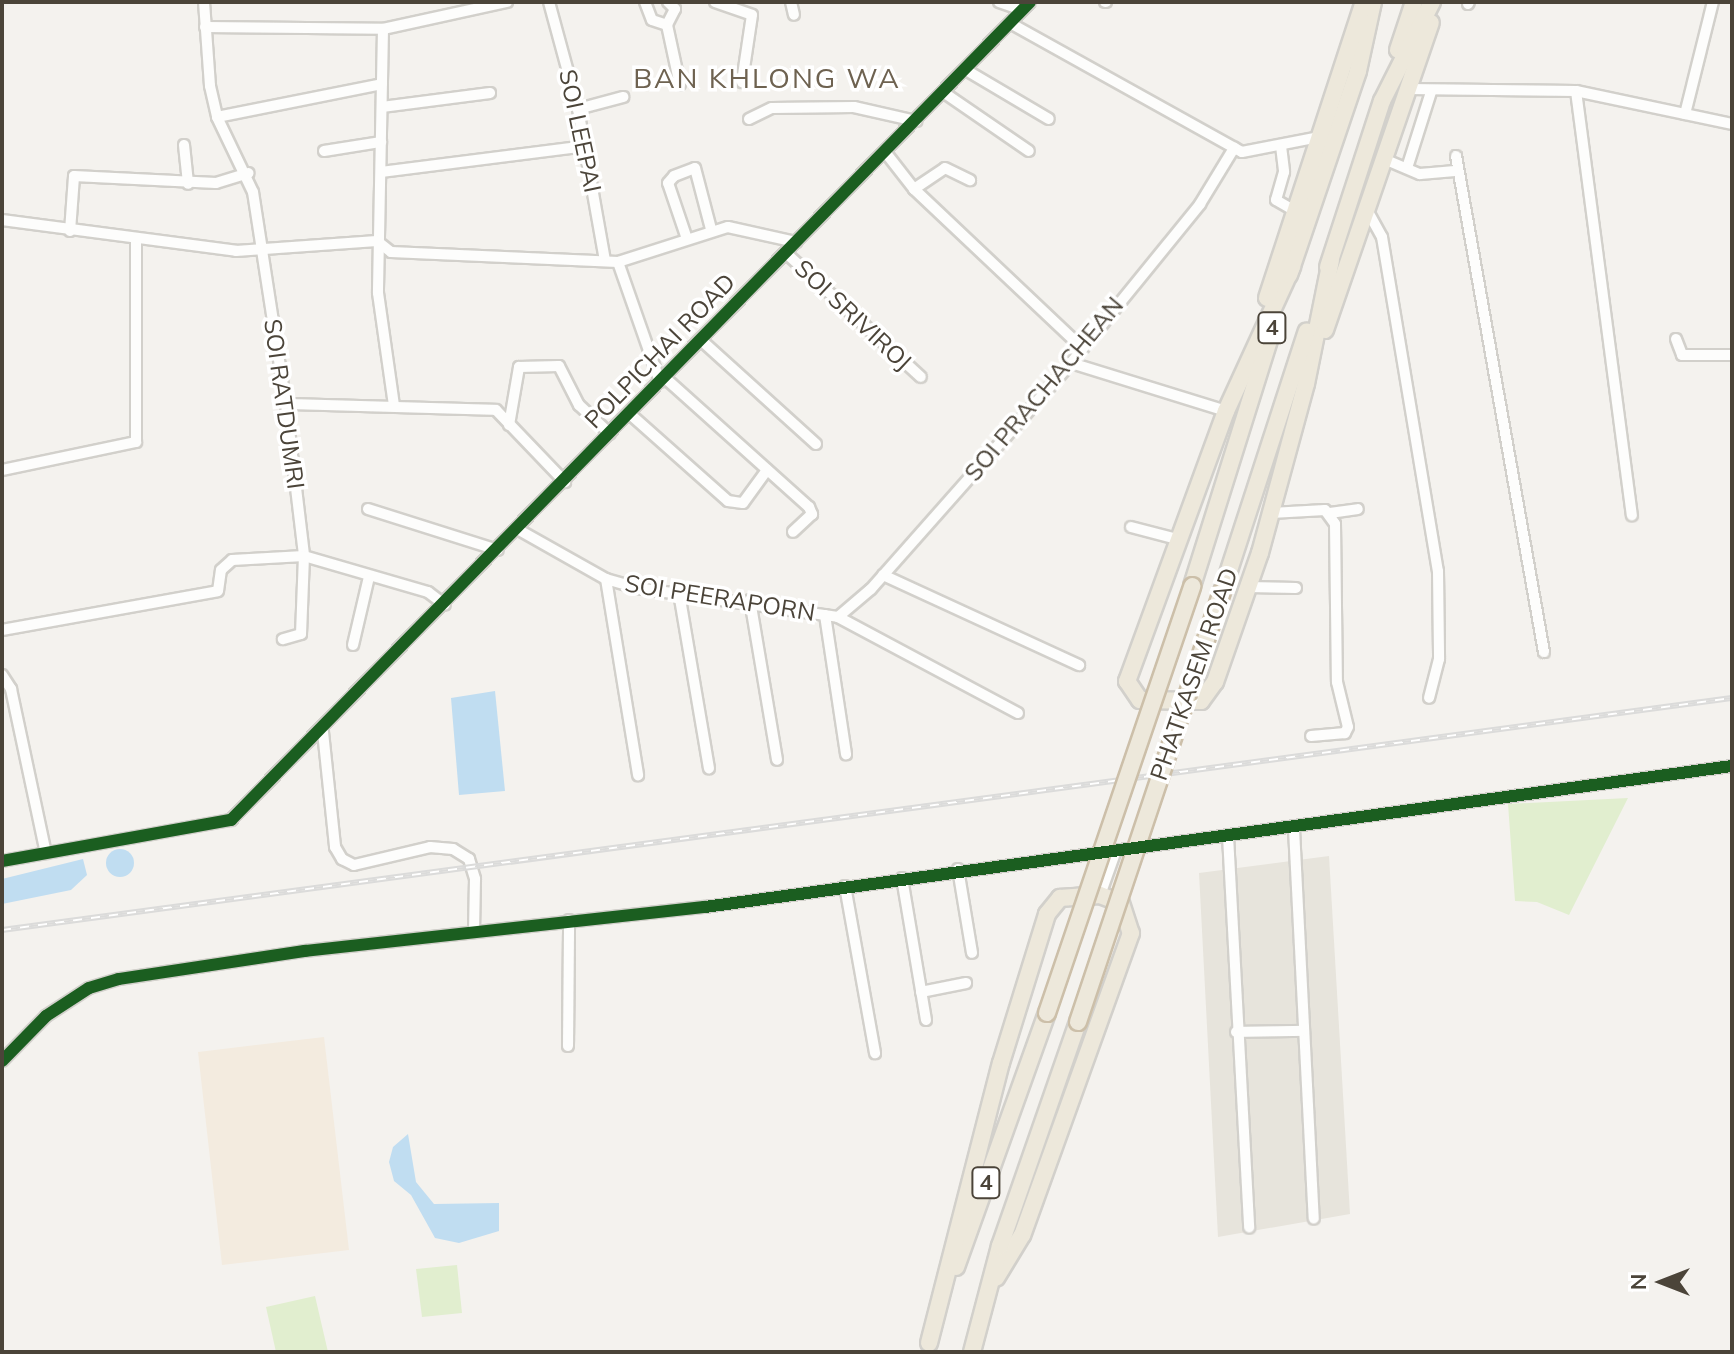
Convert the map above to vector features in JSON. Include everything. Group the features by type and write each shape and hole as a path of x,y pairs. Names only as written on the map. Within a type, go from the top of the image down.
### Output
{"highway":[{"path":"1249,357 1364,2"},
{"name":"PHATKASEM ROAD","path":"928,1348 1047,1013 1192,586 1292,267 1358,71 1373,2"},
{"path":"1358,71 1383,2"},
{"path":"1382,101 1414,2"},
{"path":"1306,384 1409,89 1434,2"},
{"name":"PHATKASEM ROAD","path":"972,1352 996,1278 1000,1246 1222,592 1382,101 1434,2"},
{"path":"1292,267 1226,411 1127,681 1140,700 1201,701 1215,682 1271,513 1306,384 1331,260"},
{"path":"928,1348 1001,1063 1047,914 1060,898 1100,895 1121,903 1131,933 1022,1235 996,1278"}],"street":[{"path":"204,2 217,117 382,84"},
{"path":"205,27 383,29 507,2"},
{"name":"SOI LEEPAI","path":"549,2 578,109 605,261"},
{"path":"645,2 652,20 667,25"},
{"path":"667,25 676,16 668,2"},
{"path":"715,2 752,15 742,82"},
{"path":"791,2 794,15"},
{"path":"999,2 1026,6"},
{"path":"1685,114 1713,2"},
{"name":"POLPICHAI ROAD","path":"2,861 231,820 323,732 1026,6"},
{"path":"1010,23 1234,148 1248,153 1319,137"},
{"path":"667,25 680,85"},
{"path":"383,29 377,241 394,405"},
{"path":"966,70 1049,119"},
{"path":"1409,89 1431,92 1576,91 1732,124"},
{"path":"1576,91 1632,515"},
{"path":"943,92 1029,151"},
{"path":"1407,168 1431,92"},
{"path":"382,107 490,93"},
{"path":"578,109 623,97"},
{"path":"749,119 772,108 854,107 916,121"},
{"name":"SOI RATDUMRI","path":"217,117 248,173 286,404 304,556 301,634 283,639"},
{"path":"324,151 381,142"},
{"path":"184,145 188,184"},
{"path":"381,172 586,146"},
{"path":"1281,146 1284,172 1276,200 1295,211"},
{"name":"SOI PRACHACHEAN","path":"838,617 883,575 1071,363 1200,204 1234,148"},
{"path":"886,153 914,189 1082,348"},
{"path":"1456,156 1544,652"},
{"path":"1384,159 1407,168 1458,171"},
{"path":"687,239 668,183 674,176 695,168 711,229"},
{"path":"914,189 945,168 970,180"},
{"path":"70,231 74,176 188,184 216,183 248,173"},
{"path":"1367,210 1380,224 1438,571 1439,659 1429,698"},
{"path":"2,220 136,242 262,252 377,241 391,252 618,262 711,229 759,231 796,242"},
{"path":"2,470 136,442 136,242"},
{"name":"SOI SRIVIROJ","path":"786,253 921,377"},
{"path":"618,262 662,380 812,511 793,532"},
{"path":"1676,339 1682,355 1732,355"},
{"path":"701,340 816,444"},
{"path":"1071,363 1226,411"},
{"path":"509,425 519,367 559,366 579,405 610,434"},
{"path":"286,404 496,410 565,482"},
{"path":"630,414 728,501 743,503 767,470"},
{"path":"368,509 498,550"},
{"path":"1271,513 1330,513 1358,509"},
{"path":"1311,736 1345,733 1348,727 1337,682 1330,513"},
{"path":"1131,527 1177,539"},
{"name":"SOI PEERAPORN","path":"519,530 606,579 679,593 750,600 838,617 1018,713"},
{"path":"2,630 218,591 221,570 232,560 304,556 428,592 445,605"},
{"path":"883,575 1079,665"},
{"path":"353,645 369,577"},
{"path":"606,579 628,744 638,775"},
{"path":"1249,587 1296,588"},
{"path":"679,593 709,768"},
{"path":"750,600 777,760"},
{"path":"825,615 846,754"},
{"path":"2,675 11,689 46,853"},
{"path":"323,732 335,847 342,859 354,865 430,847 453,849 469,859 475,879 474,931"},
{"path":"2,1061 58,1008 119,979 958,869 1115,853 1732,766"},
{"path":"1294,829 1314,1218"},
{"path":"1228,836 1236,1032 1249,1227"},
{"path":"1100,895 1115,853"},
{"path":"958,869 972,953"},
{"path":"902,878 926,1020"},
{"path":"845,886 875,1053"},
{"path":"568,1046 569,920"},
{"path":"921,992 966,983"},
{"path":"1236,1032 1303,1031"}],"shaded area":[{"path":"1329,856 1350,1214 1218,1237 1199,873"},
{"path":"324,1037 349,1250 222,1265 198,1052"}],"green space":[{"path":"1628,798 1569,915 1537,902 1515,901 1508,804"},
{"path":"457,1265 462,1313 422,1317 416,1269"},
{"path":"315,1296 328,1352 276,1352 266,1307"}],"water":[{"path":"495,691 505,791 459,795 451,698"},
{"path":"120,849 130,853 134,863 130,873 120,877 110,873 106,863 110,853"},
{"path":"83,859 87,875 71,890 2,904 2,879"},
{"path":"408,1134 416,1182 434,1204 499,1203 499,1231 459,1243 435,1238 411,1195 394,1181 389,1162 393,1147"}],"railway":[{"path":"2,930 1732,698"}],"cycle path":[{"path":"2,861 231,820 1030,2"},
{"path":"2,1061 46,1016 89,988 119,979 305,951 705,907 1732,766"}],"district":[{"name":"BAN KHLONG WA","path":"767,78"}]}
